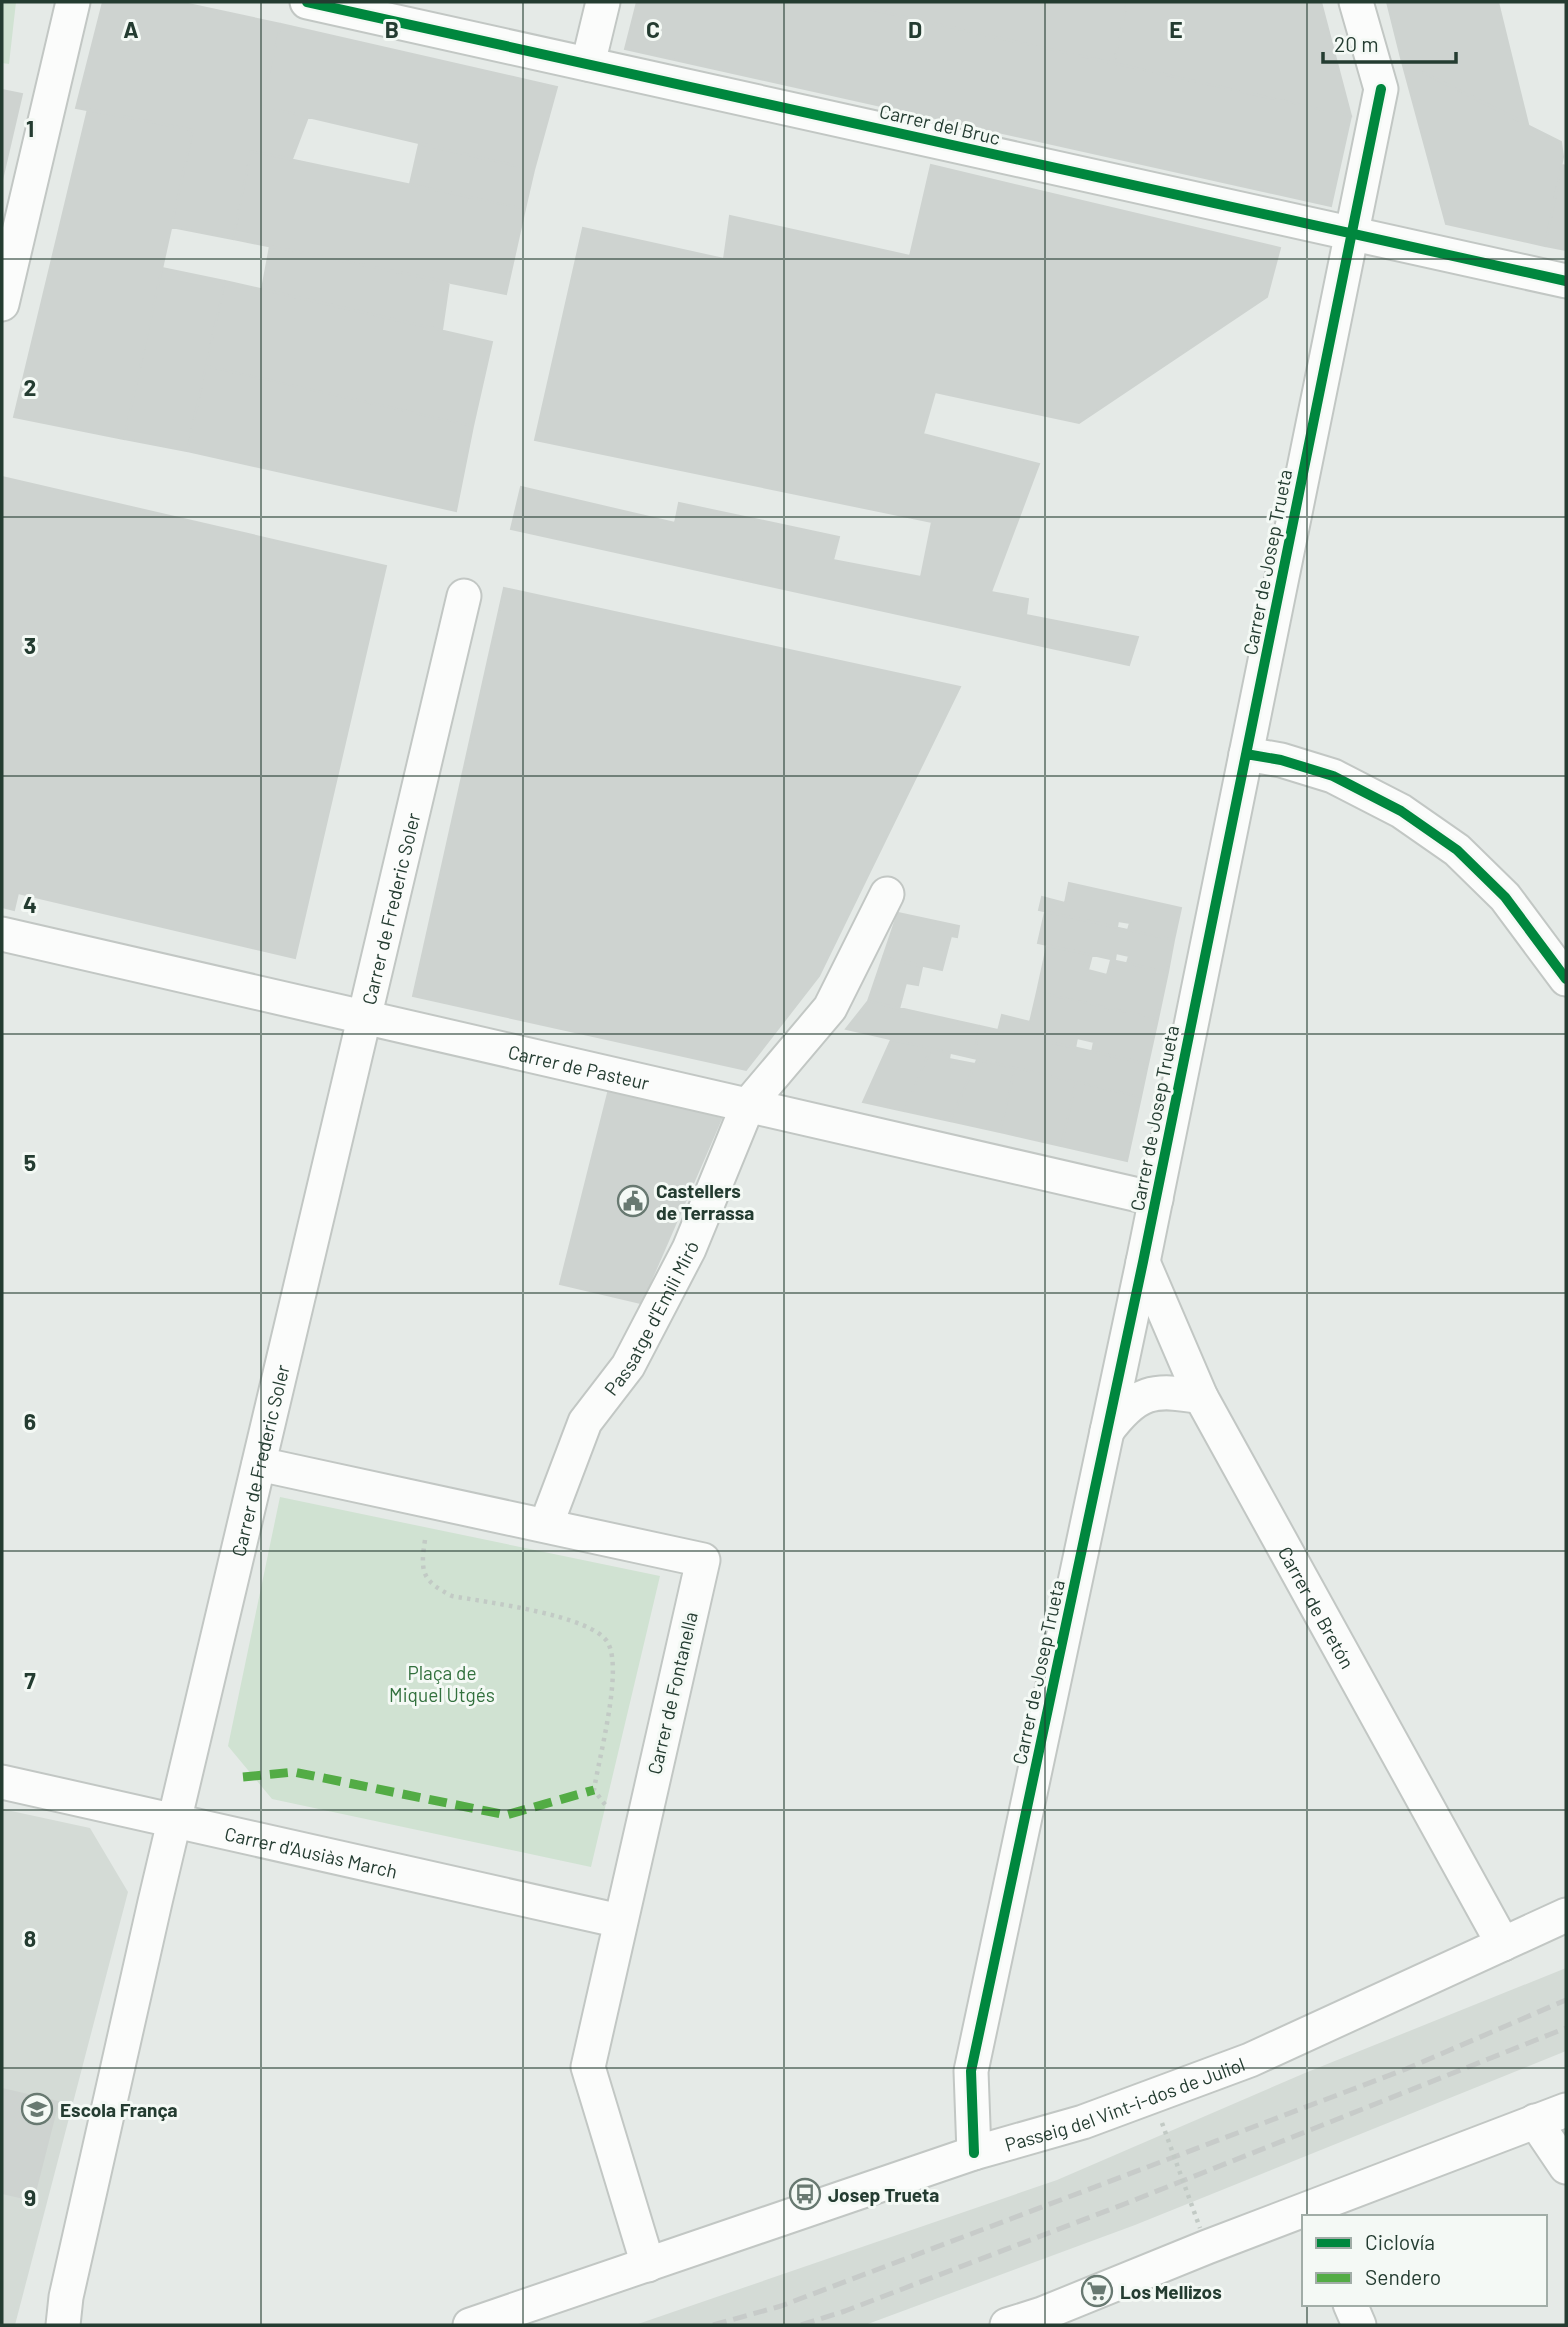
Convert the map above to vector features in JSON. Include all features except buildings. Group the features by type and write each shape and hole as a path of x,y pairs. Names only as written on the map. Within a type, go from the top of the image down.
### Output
{"street":[{"path":"2,304 73,2"},
{"name":"Carrer del Bruc","path":"307,2 1566,281"},
{"path":"588,64 603,2"},
{"name":"Carrer de Josep Trueta","path":"974,2153 971,2071 1143,1262 1381,89 1356,2"},
{"name":"Carrer de Frederic Soler","path":"63,2325 72,2270 175,1819 464,596"},
{"path":"1246,754 1281,760 1333,776 1401,811 1457,850 1504,897 1566,979"},
{"name":"Passatge d'Emili Miró","path":"546,1525 585,1422 628,1366 690,1249 748,1105 830,1009 887,894"},
{"name":"Carrer de Pasteur","path":"2,934 1156,1199"},
{"name":"Carrer de Bretón","path":"1143,1262 1201,1397 1503,1944"},
{"name":"Carrer de Josep Trueta","path":"1107,1431 1133,1402 1147,1395 1172,1392 1201,1397"},
{"name":"Carrer de Fontanella","path":"259,1464 703,1560 588,2067 648,2265"},
{"name":"Carrer d'Ausiàs March","path":"2,1782 620,1921"},
{"name":"Passeig del Vint-i-dos de Juliol","path":"470,2325 974,2153 1083,2122 1250,2060 1566,1915"},
{"path":"1314,2212 1566,2110"},
{"path":"1535,2121 1566,2167"},
{"path":"1007,2325 1044,2320 1302,2217"},
{"path":"1351,2306 1359,2325"}],"path":[{"path":"425,1537 421,1563 424,1576 437,1588 452,1596 569,1619 592,1627 607,1642 613,1661 613,1680 594,1790 609,1809"},
{"path":"1162,2123 1200,2228"}],"shaded area":[{"name":"Escola França","path":"2,1809 90,1828 128,1892 15,2325 2,2325"},
{"path":"1566,1968 1566,2051 1135,2225 865,2325 635,2325 1057,2180 1305,2073"}],"green space":[{"path":"2,2 16,2 9,64 2,63"},
{"name":"Plaça de Miquel Utgés","path":"280,1497 660,1576 591,1867 272,1799 228,1746"}],"railway":[{"path":"713,2325 781,2306 1406,2069 1566,2000"},
{"path":"801,2325 845,2311 1127,2203 1566,2028"}],"marked path":[{"path":"243,1777 294,1772 506,1815 594,1790"}],"cycle path":[{"path":"307,2 1566,281"},
{"path":"974,2153 971,2071 1143,1262 1381,89"},
{"path":"1246,754 1281,760 1333,776 1401,811 1457,850 1505,897 1566,979"}],"place":[{"name":"Castellers de Terrassa","path":"633,1201"},
{"name":"Escola França","path":"37,2109"},
{"name":"Josep Trueta","path":"805,2194"},
{"name":"Los Mellizos","path":"1097,2291"}]}
